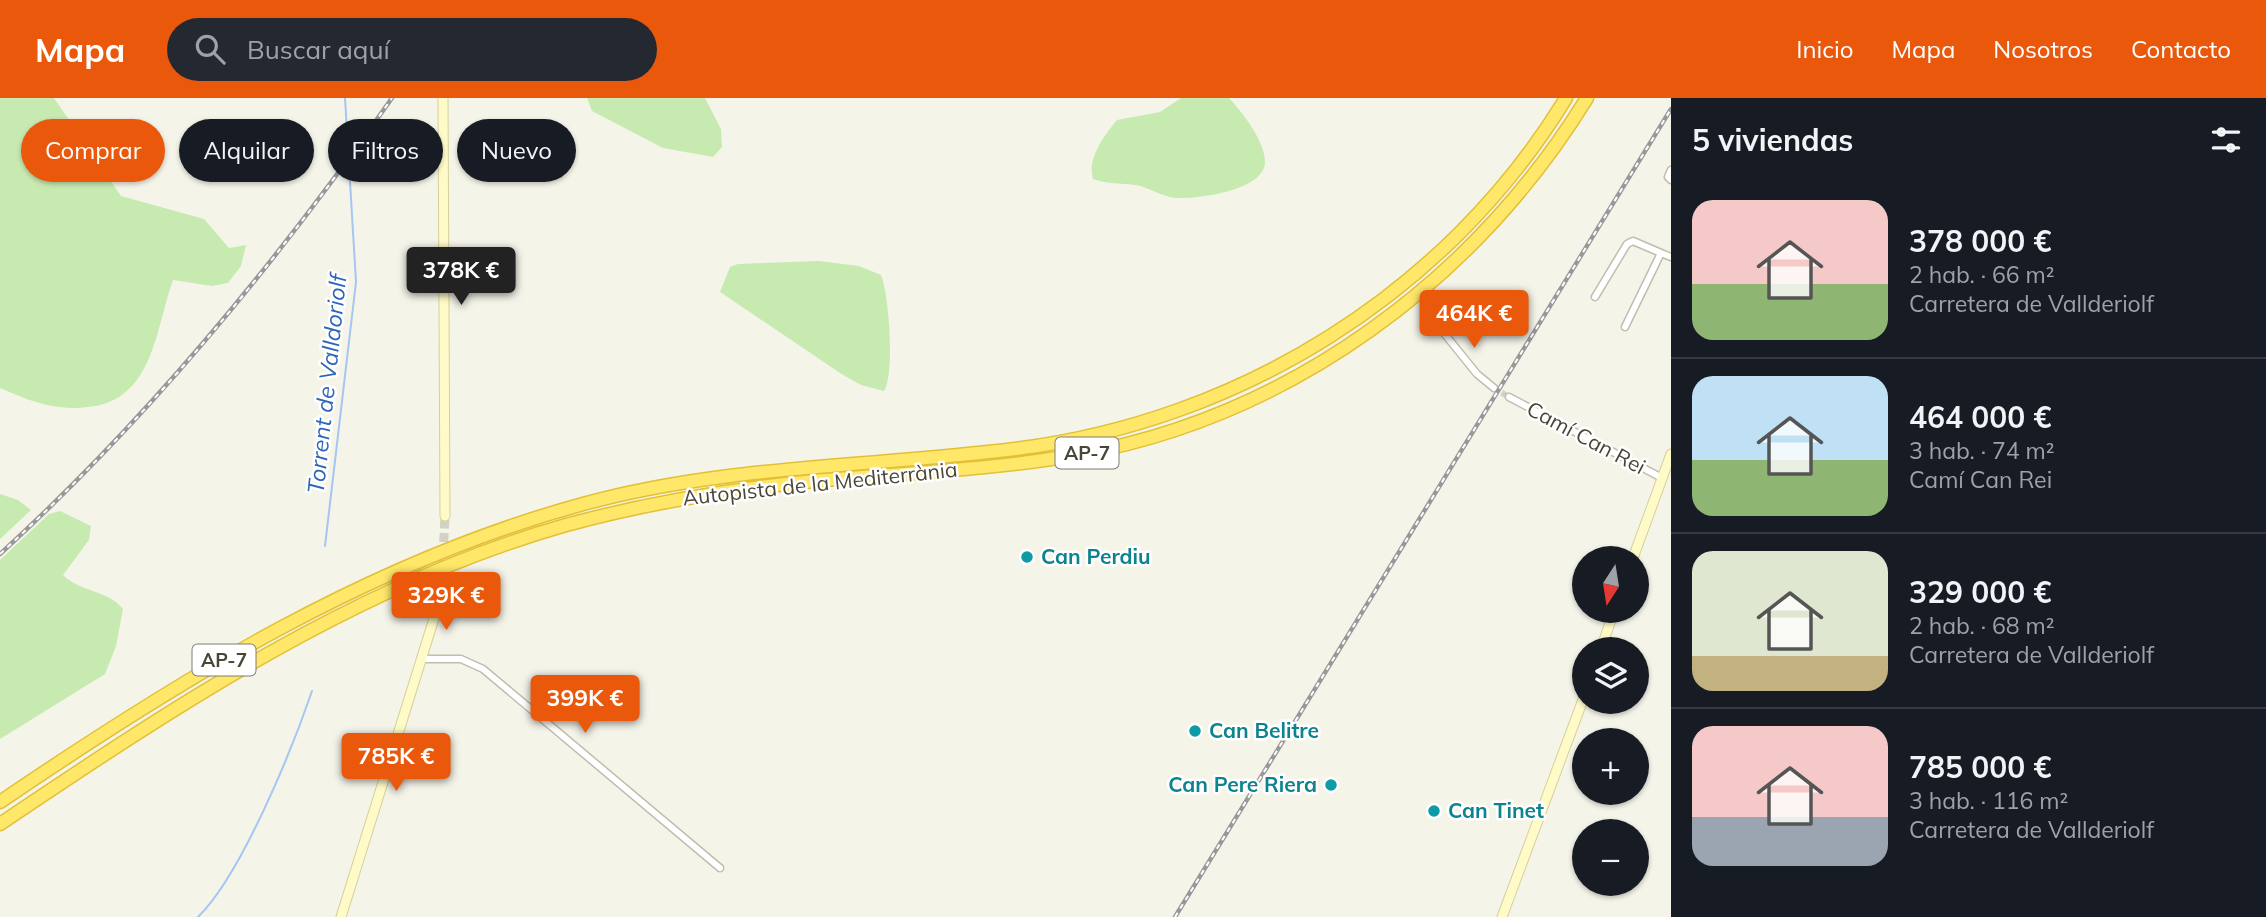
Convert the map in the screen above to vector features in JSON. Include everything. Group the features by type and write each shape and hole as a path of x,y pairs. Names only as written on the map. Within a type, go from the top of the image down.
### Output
{"highway":[{"name":"Autopista de la Mediterrània","path":"0,803 171,692 283,626 412,563 509,526 619,495 711,477 809,465 1015,449 1074,440 1160,418 1228,391 1318,345 1395,291 1432,259 1515,170 1566,98"},
{"name":"Autopista de la Mediterrània","path":"0,824 183,702 283,645 392,590 516,541 608,514 713,493 1077,455 1140,440 1235,408 1330,358 1405,306 1446,270 1530,179 1587,98"}],"street":[{"path":"443,98 445,516"},
{"path":"1671,170 1668,177 1671,180"},
{"path":"1595,297 1627,244 1633,241 1644,243 1671,257"},
{"path":"1625,327 1661,253"},
{"path":"1439,327 1477,374 1494,388"},
{"name":"Camí Can Rei","path":"1509,397 1662,478"},
{"path":"1637,546 1671,454"},
{"path":"341,917 441,596"},
{"path":"423,659 461,659 484,669 719,868"},
{"path":"1502,917 1578,714"}],"green space":[{"path":"0,98 54,98 68,119 21,119 21,182 111,182 121,196 204,219 229,248 246,245 241,266 228,283 212,286 173,280 155,341 139,378 126,392 110,402 88,407 64,408 32,401 0,388"},
{"path":"587,98 705,98 721,129 722,147 713,157 663,148 592,111"},
{"path":"1181,98 1229,98 1246,119 1262,146 1265,163 1261,173 1241,187 1213,195 1186,198 1171,197 1135,185 1093,179 1092,163 1095,155 1117,120 1160,112"},
{"path":"819,261 859,266 881,275 890,334 889,368 884,391 861,385 840,373 720,292 730,267 738,264"},
{"path":"0,494 18,500 31,510 0,539"},
{"path":"60,511 91,526 89,540 63,575 78,585 109,598 123,609 116,646 105,674 0,739 0,560 49,514"}],"waterway":[{"name":"Torrent de Valldoriolf","path":"325,546 356,282 345,98"},
{"name":"Torrent de Valldoriolf","path":"198,917 214,898 248,843 292,745 312,691"}],"tunnel":[{"path":"1494,388 1509,397"},
{"path":"441,596 445,516"}],"railway":[{"path":"0,554 108,449 159,394 256,279 392,98"},
{"path":"1175,917 1671,109"}],"place":[{"name":"Can Perdiu","path":"1027,557"},
{"name":"Can Belitre","path":"1195,731"},
{"name":"Can Pere Riera","path":"1331,785"},
{"name":"Can Tinet","path":"1434,811"}]}
